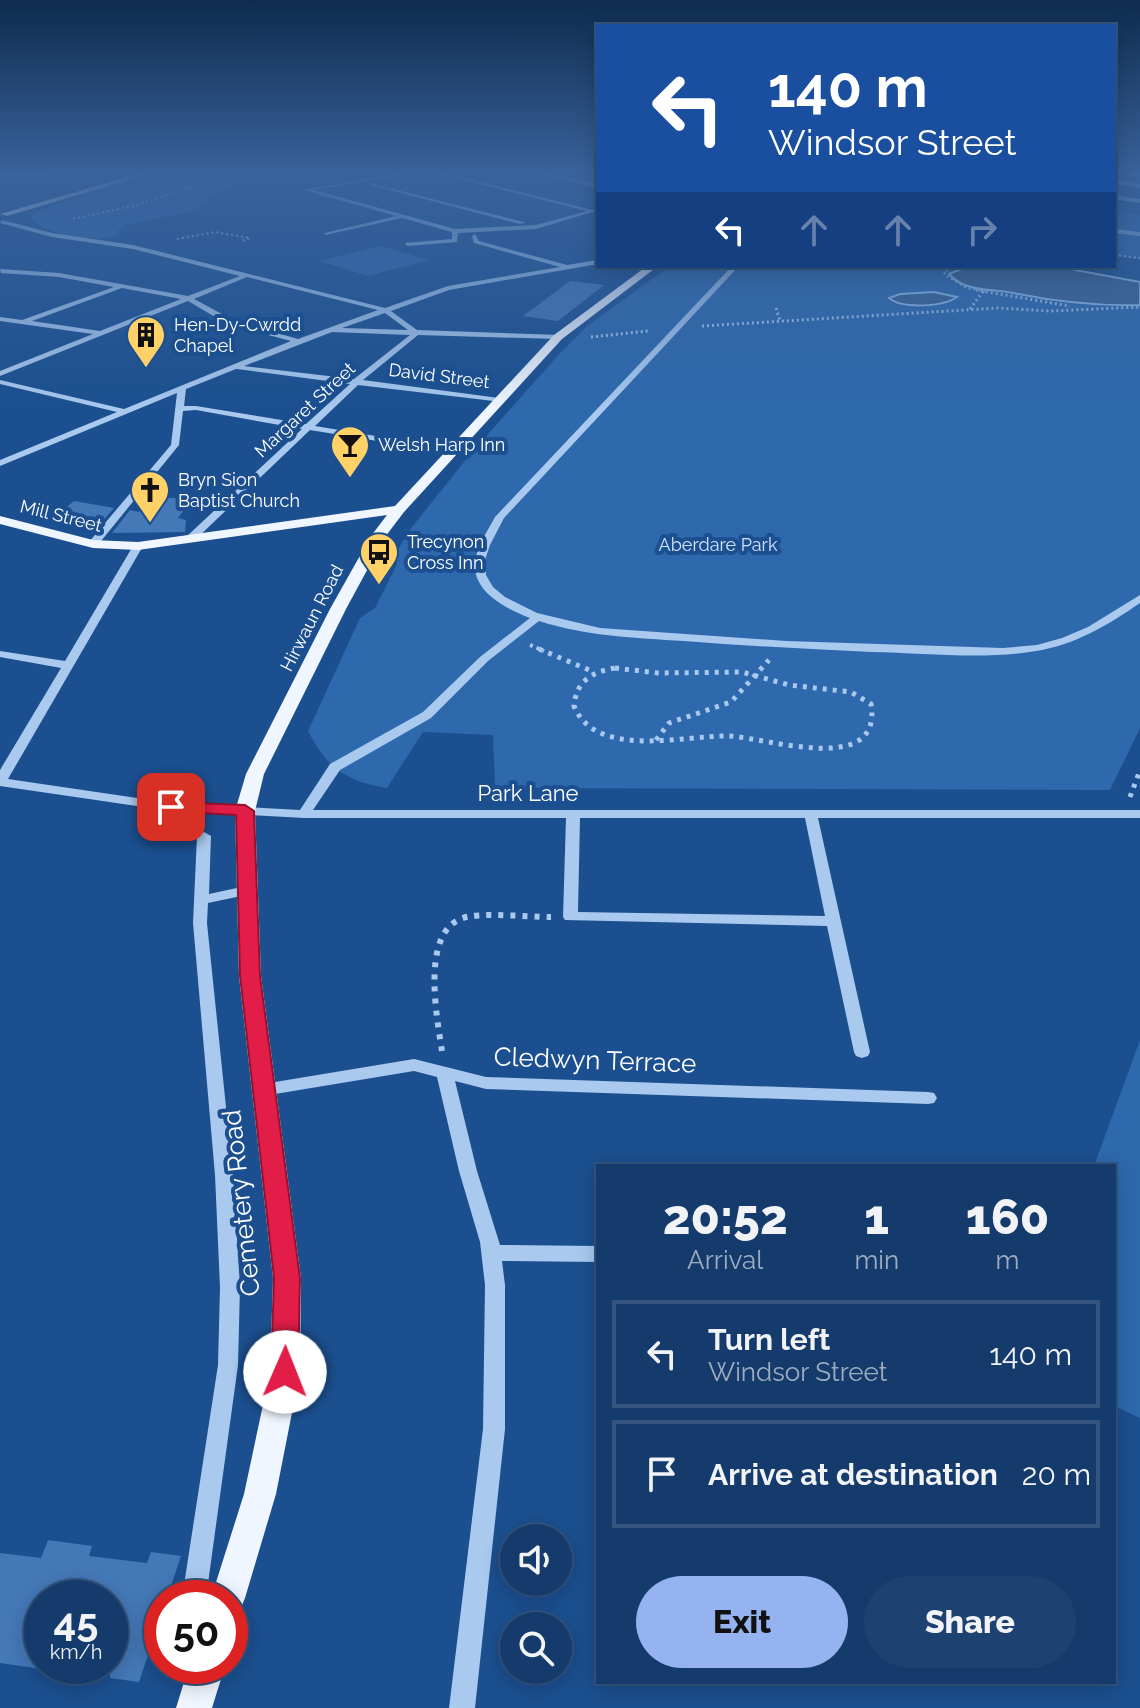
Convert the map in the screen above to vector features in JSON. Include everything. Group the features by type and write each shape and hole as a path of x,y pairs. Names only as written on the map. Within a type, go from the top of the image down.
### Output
{"main road":[{"name":"Hirwaun Road","path":"245,811 255,774 378,536 399,509 560,336 650,268"},
{"name":"Mill Street","path":"0,520 93,544 138,546 399,509"},
{"name":"Cemetery Road","path":"234,1580 260,1494 285,1372 287,1278 250,976 245,811"}],"street":[{"path":"148,251 385,310 414,332"},
{"path":"508,251 569,267"},
{"path":"0,463 299,341 448,288 596,262"},
{"path":"734,268 500,517 482,554 481,575 495,593 517,609 560,625 600,631 991,651 1038,648 1095,630 1140,598"},
{"path":"1,271 59,275 188,298 230,322 299,341"},
{"path":"3,371 247,275"},
{"path":"0,326 123,286"},
{"path":"0,319 100,333"},
{"path":"332,329 560,336"},
{"name":"Margaret Street","path":"190,539 357,381 414,332"},
{"name":"David Street","path":"233,367 499,400"},
{"path":"0,382 124,411"},
{"path":"93,544 175,445 182,388"},
{"path":"179,409 196,408 454,452"},
{"path":"0,781 138,546"},
{"path":"304,814 335,767 427,715 510,638 538,617"},
{"path":"0,654 66,665"},
{"name":"Park Lane","path":"0,781 171,807 304,814 1140,814"},
{"path":"573,815 570,917 834,921"},
{"path":"811,816 862,1052"},
{"name":"Cemetery Road","path":"197,1580 228,1365 230,1287 222,1160 200,923 204,836"},
{"path":"201,900 246,891"},
{"name":"Cledwyn Terrace","path":"263,1090 414,1065 486,1083 928,1098"},
{"path":"444,1072 491,1253 495,1285 494,1429 462,1708"},
{"path":"491,1253 596,1254"}],"path":[{"path":"1116,253 1140,258"},
{"path":"955,268 944,271 945,275 967,288 1095,308"},
{"path":"969,309 984,290"},
{"path":"560,336 599,337 677,328 969,309 1140,307"},
{"path":"776,308 780,321"},
{"path":"510,638 594,672 615,668 658,673 718,670 789,685 851,692 871,704 872,725 851,744 831,747 728,736 640,741 592,730 581,720 574,709 574,696 594,672"},
{"path":"656,740 669,723 696,711 731,702 788,643"},
{"path":"444,1072 434,993 443,932 455,920 479,915 570,917"}],"green space":[{"path":"361,251 396,251 429,260 368,276 319,261"},
{"path":"1116,251 1140,251 1140,259 1116,256"},
{"name":"Aberdare Park","path":"667,268 964,268 950,273 1053,302 1140,305 1140,728 1110,790 495,788 493,735 423,732 387,788 360,782 339,771 322,754 308,731 360,618 375,608 397,564 395,555 408,532 472,452 587,326","holes":["936,292 957,297 946,302 893,301 900,294"]},
{"path":"1140,1040 1140,1418 1116,1407 1116,1164 1095,1164"}],"shaded area":[{"path":"964,268 1076,268 1140,282 1140,305 1077,303 979,289 955,280 949,274"},
{"path":"934,292 957,297 942,303 923,305 903,304 889,298 900,294"}],"building":[{"path":"570,281 604,285 558,321 523,316"},
{"name":"Bryn Sion Baptist Church","path":"149,497 192,499 178,518 186,520 185,532 112,533 130,510 139,512"},
{"path":"74,501 114,508 93,532 50,521"},
{"path":"48,1540 92,1546 89,1556 147,1563 151,1552 181,1556 173,1580 144,1580 144,1667 139,1682 128,1680 128,1580 24,1580 24,1666 0,1663 0,1553 41,1558"}],"place":[{"name":"Hen-Dy-Cwrdd Chapel","path":"146,369"},
{"name":"Welsh Harp Inn","path":"350,479"},
{"name":"Bryn Sion Baptist Church","path":"150,524"},
{"name":"Trecynon Cross Inn","path":"379,586"}],"route":[{"path":"171,807 245,811 250,976 287,1278 285,1372"}]}
